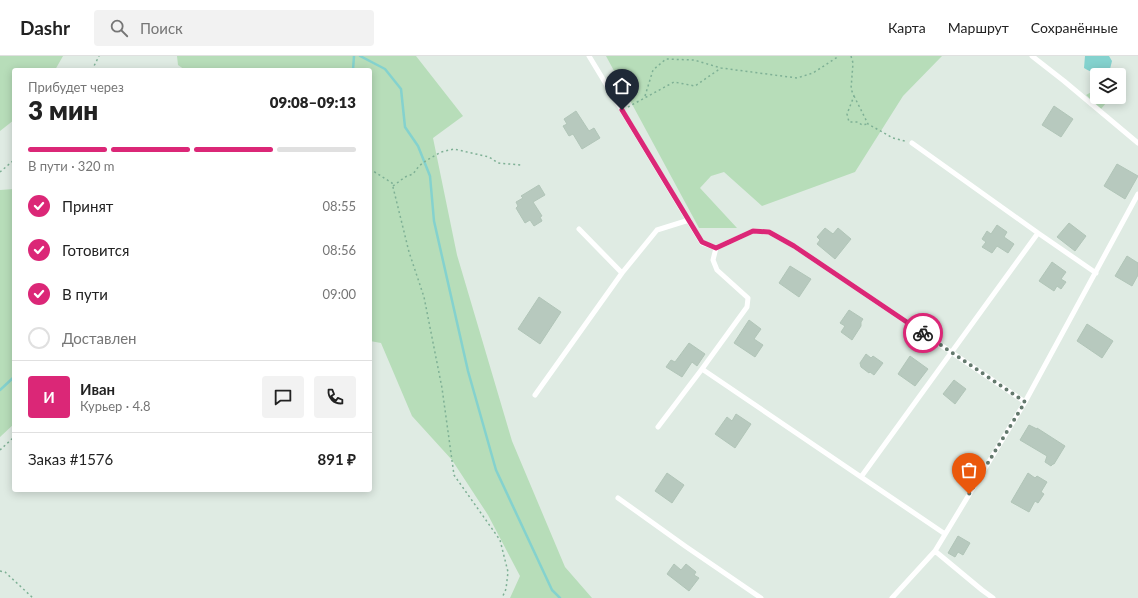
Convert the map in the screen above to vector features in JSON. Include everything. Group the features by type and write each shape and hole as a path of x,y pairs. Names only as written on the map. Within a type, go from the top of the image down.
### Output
{"lane":[{"path":"589,56 702,242 716,248 753,231 769,232 794,246 1025,402"},
{"path":"1032,56 1064,80 1138,143"},
{"path":"912,143 1096,273"},
{"path":"892,598 935,551 1025,402 1138,194"},
{"path":"535,396 622,273 657,230 689,220"},
{"path":"579,229 622,273"},
{"path":"861,477 1038,233"},
{"path":"658,427 747,308 748,298 718,270 713,260 716,248"},
{"path":"702,369 945,534"},
{"path":"618,498 684,546 761,598"},
{"path":"935,551 993,598"}],"path":[{"path":"93,68 99,56"},
{"path":"645,97 653,70 666,59 694,60 721,68 797,78 813,73 839,56"},
{"path":"852,56 853,63 851,89 854,96 846,114 849,122 858,122 862,125 868,124"},
{"path":"629,106 674,82 695,86 721,68"},
{"path":"851,89 868,124 893,138 912,143"},
{"path":"393,186 405,177 413,174 421,164 440,152 454,149 489,157 498,163 521,165"},
{"path":"0,172 12,162"},
{"path":"372,170 392,183 393,186 409,252 424,297 442,388 454,475 500,540 508,572 506,589 502,598"},
{"path":"0,450 12,439"},
{"path":"0,571 5,572 33,598"}],"green space":[{"path":"0,56 63,56 56,68 12,68 12,122 0,131"},
{"path":"177,56 416,56 463,116 433,138 457,255 512,441 565,567 592,598 510,598 520,576 488,515 452,460 412,416 381,343 372,341 372,68 182,68 178,65"},
{"path":"606,56 942,56 903,96 855,172 762,206 724,172 711,176 700,188 737,228 699,228"},
{"path":"1090,93 1090,99 1086,95"},
{"path":"1096,104 1105,104 1101,109"},
{"path":"12,189 12,426 0,437 0,190"}],"water":[{"path":"1085,56 1109,56 1112,61 1110,68 1090,68 1090,71 1084,68"}],"building":[{"path":"1054,106 1073,119 1061,137 1042,125"},
{"path":"576,111 589,131 594,128 600,138 582,149 573,134 569,136 563,126 567,124 564,119"},
{"path":"1117,164 1138,176 1125,199 1104,186"},
{"path":"539,185 545,195 533,202 542,216 540,217 542,221 534,226 530,220 525,223 516,208 518,206 516,202 523,198 521,196"},
{"path":"1069,223 1086,236 1075,251 1057,237"},
{"path":"997,225 1007,232 1004,237 1014,244 1008,253 997,246 992,253 982,247 986,242 982,239 987,231 991,234"},
{"path":"825,228 833,234 838,228 851,239 835,259 817,244 820,240 817,237"},
{"path":"1127,256 1138,263 1138,275 1132,286 1115,276"},
{"path":"1052,262 1066,272 1061,279 1066,282 1061,289 1057,286 1054,291 1039,281"},
{"path":"790,266 811,279 799,297 779,283"},
{"path":"539,297 561,312 540,344 518,329"},
{"path":"849,310 863,319 861,326 852,340 841,332 845,326 840,323"},
{"path":"749,320 761,329 754,339 763,345 755,357 734,343"},
{"path":"1087,324 1113,341 1102,358 1077,341"},
{"path":"689,343 705,354 697,366 692,362 682,377 666,367 671,360 675,362"},
{"path":"866,354 871,358 873,356 883,363 874,375 861,367 860,363"},
{"path":"910,356 928,369 915,386 898,374"},
{"path":"954,380 966,389 955,404 943,394"},
{"path":"736,414 751,424 735,448 715,434 727,417 732,421"},
{"path":"1029,425 1037,428 1065,446 1054,464 1051,466 1045,462 1047,456 1020,440"},
{"path":"667,473 684,485 672,503 655,491"},
{"path":"1028,473 1035,478 1037,476 1047,482 1041,492 1044,494 1038,503 1035,501 1029,512 1011,502"},
{"path":"958,536 970,543 963,555 958,552 955,557 948,553"},
{"path":"674,564 681,570 686,564 696,572 694,575 699,578 689,591 667,574"}],"waterway":[{"path":"353,68 354,56"},
{"path":"360,56 385,69 401,89 405,127 418,146 430,176 434,221 468,371 496,470 552,590 560,598"},
{"path":"0,390 12,379"}],"way so far":[{"path":"923,333 1025,402 969,494"}],"route":[{"path":"622,110 702,242 716,248 753,231 769,232 794,246 923,333"}]}
